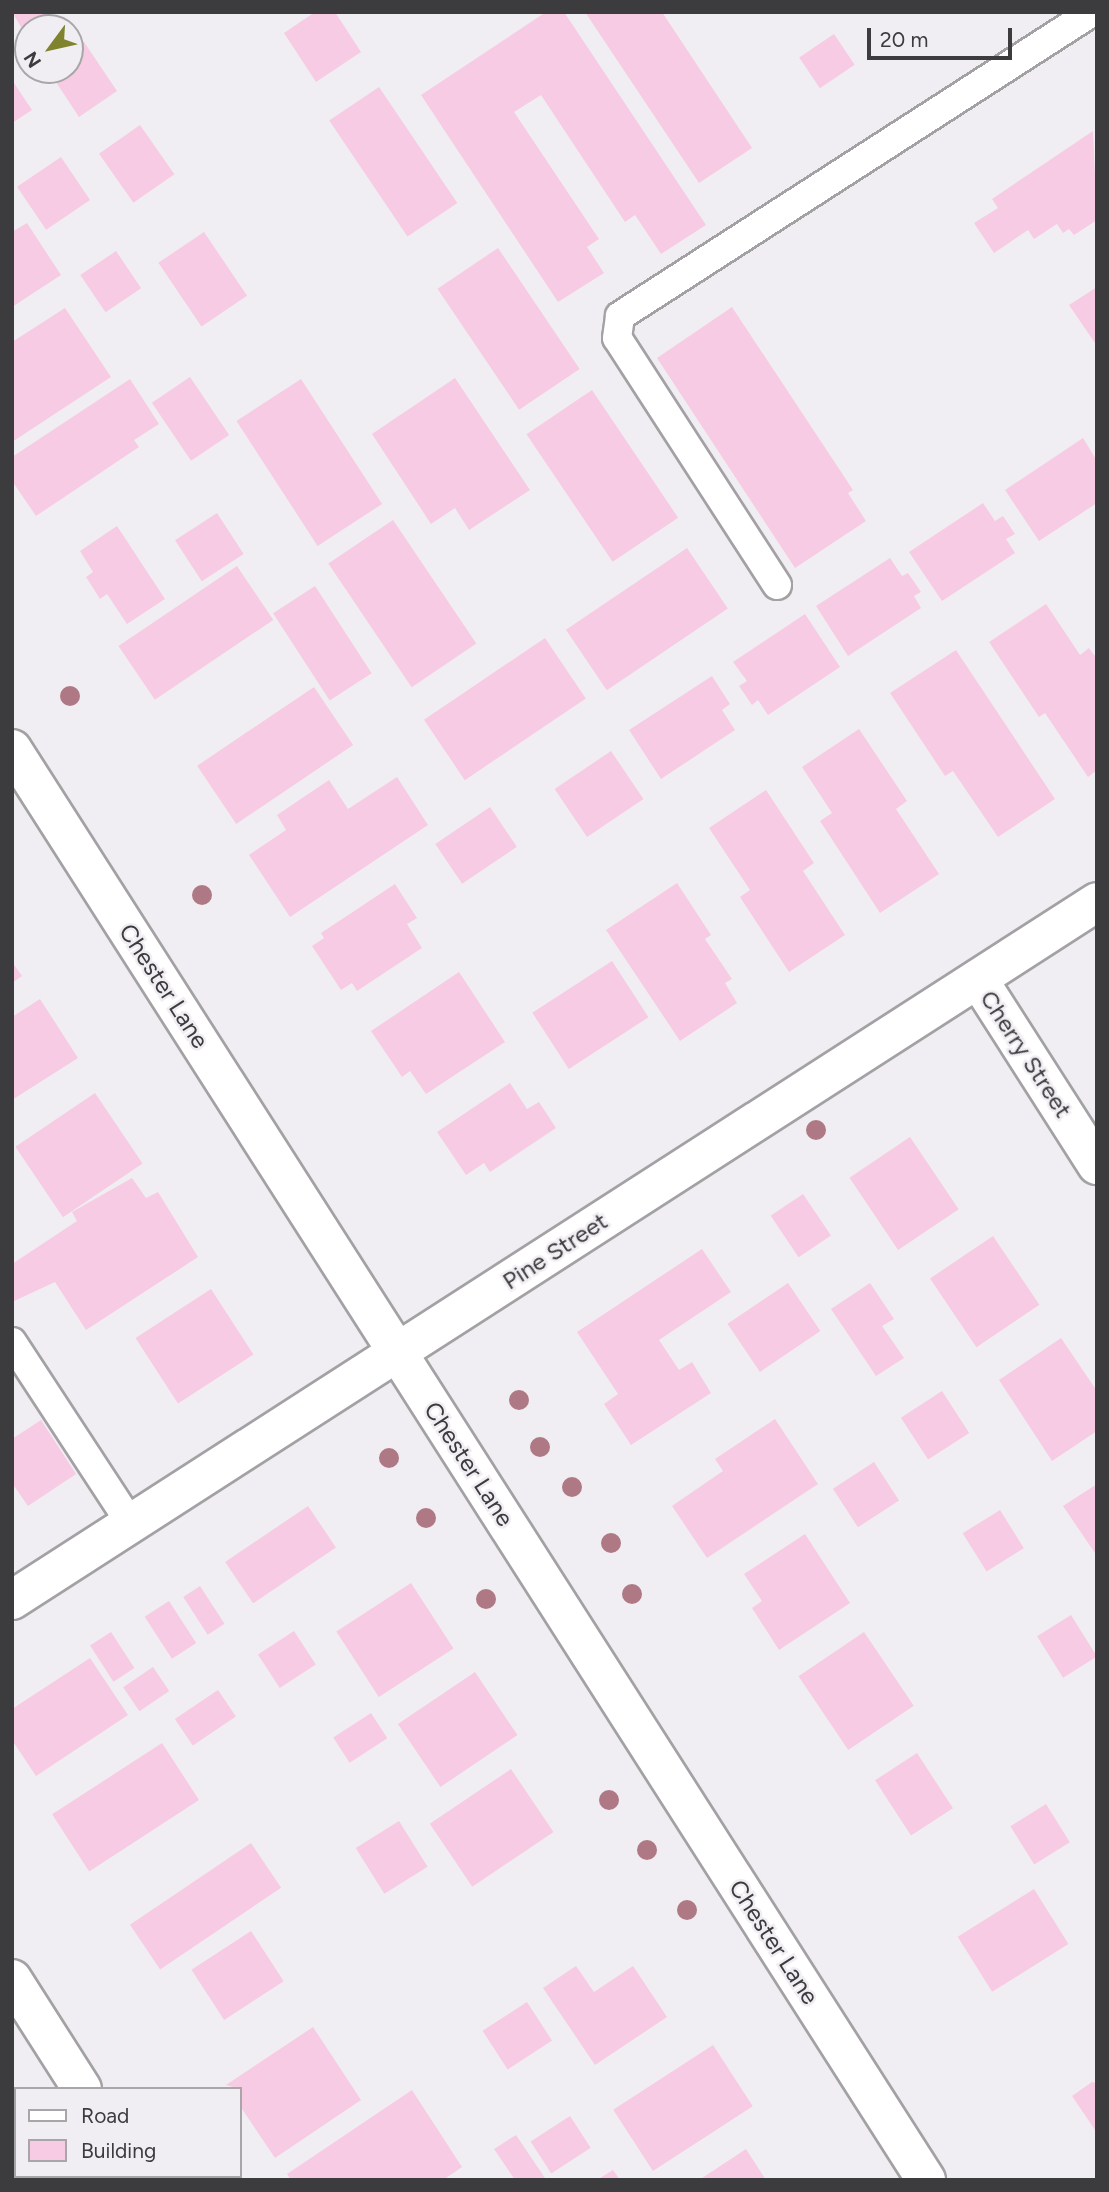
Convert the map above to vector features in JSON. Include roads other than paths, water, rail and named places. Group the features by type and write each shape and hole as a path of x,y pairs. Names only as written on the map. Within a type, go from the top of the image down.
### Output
{"street":[{"name":"Chester Lane","path":"12,749 926,2180"},
{"name":"Pine Street","path":"12,1600 1097,902"},
{"name":"Cherry Street","path":"978,979 1097,1165"},
{"path":"12,1979 81,2087"}],"lane":[{"path":"777,585 617,338 620,316 1092,12"},
{"path":"12,1342 131,1524"}]}
